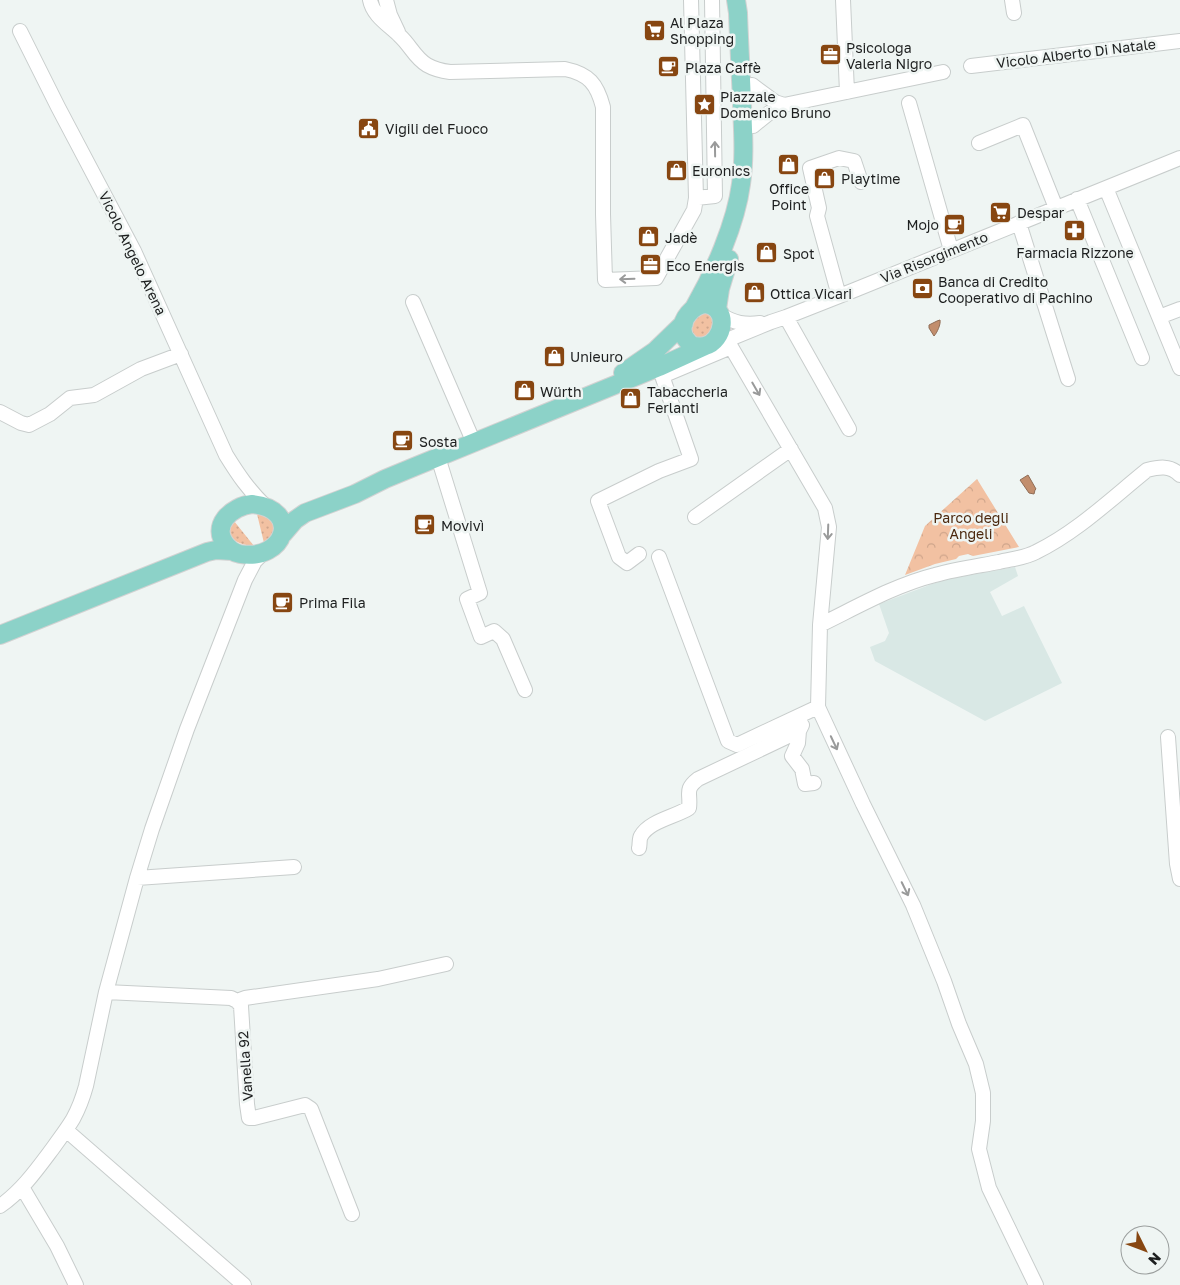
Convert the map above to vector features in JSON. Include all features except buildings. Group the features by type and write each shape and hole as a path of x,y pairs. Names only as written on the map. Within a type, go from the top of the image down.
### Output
{"main road":[{"path":"694,308 724,245 736,211 741,184 744,151 736,0"},
{"path":"719,344 717,337 722,321 719,312 720,289 746,214 755,148 749,8 747,0"},
{"path":"719,312 712,305 706,304 694,308 689,312 682,328 685,339 692,346 719,344"},
{"path":"575,401 639,363 655,351 684,323"},
{"path":"0,635 206,552 216,550 249,555 262,553 275,545 295,520 305,514 575,401 660,372 719,344"},
{"path":"122,585 170,558 204,544 212,538 235,509 252,504 291,508 301,506 348,488 385,479"},
{"path":"267,507 280,517 283,525 282,534"},
{"path":"222,525 221,537 233,552"}],"street":[{"path":"370,0 371,7 377,15 401,37 423,62 435,69 442,71 565,69 576,72 592,82 599,92 603,107 605,280 656,278 694,210 696,198 691,0"},
{"path":"386,0 390,15 401,37"},
{"path":"696,198 715,196 712,0"},
{"path":"843,0 848,92"},
{"name":"Vicolo Angelo Arena","path":"20,31 134,251 226,455 239,478 267,507"},
{"name":"Vicolo Alberto Di Natale","path":"971,66 1180,41"},
{"path":"753,126 769,113 784,105 943,72"},
{"path":"752,85 774,102 784,105"},
{"path":"909,103 951,250"},
{"path":"693,123 714,123"},
{"path":"979,143 1023,125 1056,208"},
{"path":"839,296 817,216 819,208 810,168 839,158 854,161 861,182"},
{"name":"Via Risorgimento","path":"771,322 1180,158"},
{"path":"1106,188 1180,368"},
{"path":"1077,200 1142,358"},
{"path":"1019,223 1068,379"},
{"path":"413,302 474,443"},
{"path":"1159,317 1180,309"},
{"path":"719,312 730,321 740,324 771,322"},
{"path":"786,317 849,429"},
{"path":"639,554 627,563 619,558 598,501 659,471 691,459 660,372 771,322"},
{"path":"719,344 791,449 825,508 829,527 820,625 820,710 863,804 913,905 944,981 958,1024 976,1064 982,1093 983,1121 979,1149 989,1188 1036,1285"},
{"path":"0,412 29,425 50,414 70,398 94,396 141,369 181,354"},
{"path":"695,517 791,449"},
{"path":"438,457 480,592 467,599 481,637 494,631 504,639 525,690"},
{"path":"820,625 918,580 1014,559 1035,552 1062,538 1147,470 1168,467 1180,475"},
{"path":"235,509 240,501 242,490 239,478"},
{"path":"233,552 241,564 245,580"},
{"path":"0,1206 22,1187 44,1160 74,1118 82,1100 106,992 152,829 187,729 245,580 255,561 262,553"},
{"path":"659,557 728,741 737,745 820,710"},
{"path":"639,848 640,837 650,826 689,808 689,790 698,779 801,727 820,710"},
{"path":"680,782 801,727"},
{"path":"801,727 798,743 792,756 802,769 805,784 814,784"},
{"path":"1168,737 1177,864 1180,879"},
{"path":"137,878 294,867"},
{"path":"106,992 231,998 237,1000 378,979 446,964"},
{"name":"Vanella 92","path":"237,1000 241,1006 246,1104 249,1118 305,1105 311,1109 352,1214"},
{"path":"66,1130 244,1285"},
{"path":"22,1187 76,1285"}],"shaded area":[{"path":"940,320 940,324 934,336 929,325"},
{"path":"1028,475 1036,489 1034,494 1029,493 1020,480"},
{"path":"1015,567 1018,576 990,592 1002,616 1024,606 1062,683 985,721 875,661 870,647 885,641 889,633 879,604 953,578"}],"green space":[{"path":"703,312 711,314 714,321 706,335 696,337 691,330 692,323"},
{"name":"Parco degli Angeli","path":"977,479 1019,547 973,556 968,554 959,556 956,559 935,564 905,575 925,526"},
{"path":"257,514 269,518 275,529 271,538 264,543"},
{"path":"234,521 254,546 242,544 233,539 229,531"}],"place":[{"name":"Al Plaza Shopping","path":"654,30"},
{"name":"Psicologa Valeria Nigro","path":"830,55"},
{"name":"Plaza Caffè","path":"669,67"},
{"name":"Piazzale Domenico Bruno","path":"704,104"},
{"name":"Vigili del Fuoco","path":"369,128"},
{"name":"Office Point","path":"789,165"},
{"name":"Euronics","path":"676,170"},
{"name":"Playtime","path":"825,178"},
{"name":"Despar","path":"1001,212"},
{"name":"Mojo","path":"955,224"},
{"name":"Farmacia Rizzone","path":"1075,230"},
{"name":"Jadè","path":"649,237"},
{"name":"Spot","path":"767,253"},
{"name":"Eco Energis","path":"650,265"},
{"name":"Banca di Credito Cooperativo di Pachino","path":"922,289"},
{"name":"Ottica Vicari","path":"754,293"},
{"name":"Unieuro","path":"554,356"},
{"name":"Würth","path":"524,391"},
{"name":"Tabaccheria Ferlanti","path":"631,399"},
{"name":"Sosta","path":"403,441"},
{"name":"Movivì","path":"425,525"},
{"name":"Prima Fila","path":"283,602"}]}
